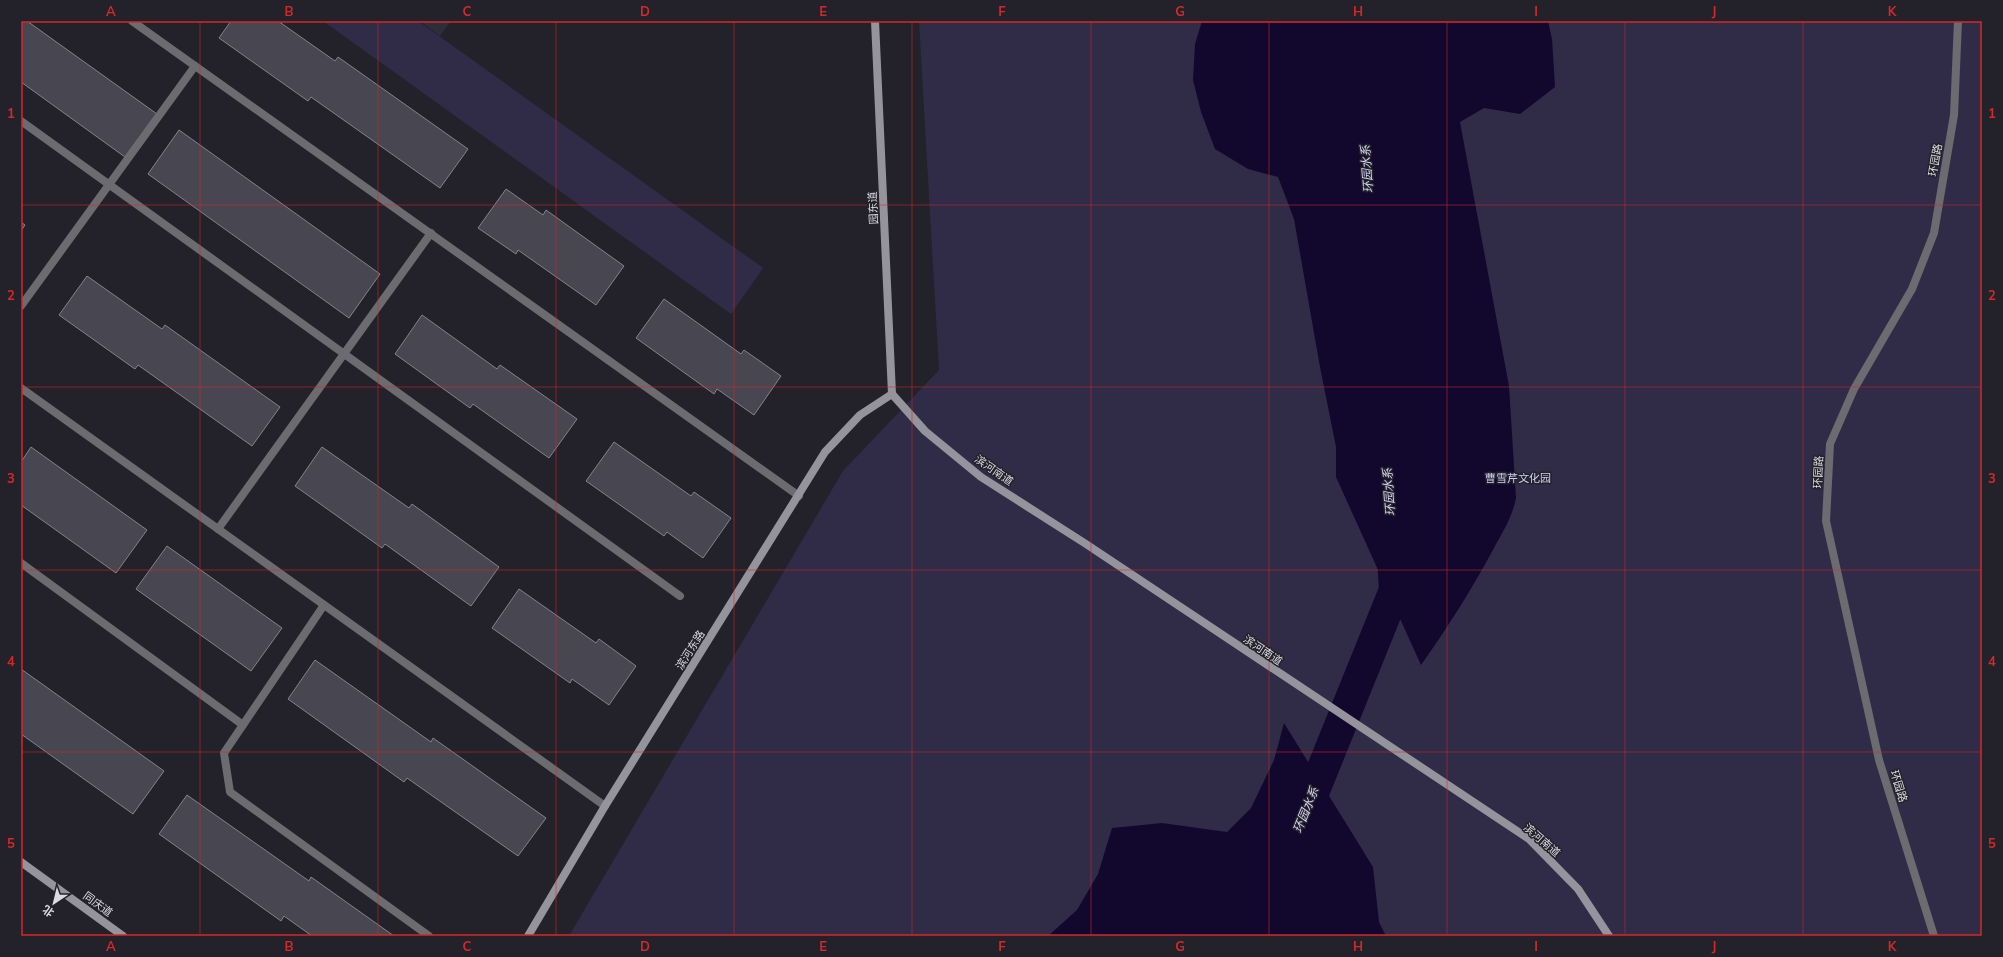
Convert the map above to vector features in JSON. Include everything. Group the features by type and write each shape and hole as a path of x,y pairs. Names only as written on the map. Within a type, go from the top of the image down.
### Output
{"street":[{"path":"132,21 799,496"},
{"name":"园东道","path":"875,21 892,394"},
{"name":"环园路","path":"1934,936 1879,760 1844,609 1826,521 1830,444 1854,389 1912,289 1934,233 1954,115 1958,21"},
{"path":"21,306 195,66"},
{"path":"21,121 680,596"},
{"path":"218,529 431,233"},
{"path":"21,388 605,806"},
{"name":"滨河东路","path":"528,936 605,806 825,452 860,415 892,394"},
{"name":"滨河南道","path":"892,394 925,431 981,477 1267,665 1529,840 1578,889 1609,936"},
{"path":"21,563 243,725"},
{"path":"324,605 224,753 230,792 429,936"},
{"name":"同庆道","path":"21,862 123,936"}],"shaded area":[{"path":"420,21 451,21 440,36"}],"green space":[{"path":"323,21 418,21 763,268 731,314"},
{"name":"曹雪芹文化园","path":"919,21 1982,21 1982,936 569,936 843,471 939,370"}],"water":[{"path":"1202,21 1548,21 1552,39 1555,87 1520,114 1484,108 1460,122 1509,386 1516,498 1507,524 1486,563 1459,608 1421,665 1336,477 1336,447 1320,367 1294,219 1278,177 1248,169 1215,149 1201,112 1193,80 1195,44"},
{"path":"1284,723 1373,867 1379,922 1386,936 1048,936 1077,910 1098,874 1112,828 1162,823 1227,832 1251,808 1274,760"}],"building":[{"path":"21,21 27,21 157,114 125,157 21,82"},
{"path":"231,21 278,21 335,61 338,57 468,149 440,188 311,97 308,101 219,38"},
{"path":"179,130 380,274 349,318 148,174"},
{"path":"506,189 543,215 546,210 624,266 596,305 518,250 516,254 478,228"},
{"path":"21,222 25,225 21,231"},
{"path":"87,276 162,329 165,325 280,407 252,446 138,365 135,369 59,315"},
{"path":"664,299 741,354 744,350 781,376 754,415 717,389 714,394 636,338"},
{"path":"422,315 497,369 500,365 577,419 549,458 473,404 470,408 395,354"},
{"path":"614,442 691,496 694,492 731,518 703,558 667,532 664,536 586,481"},
{"path":"31,447 147,530 116,573 21,505 21,462"},
{"path":"322,447 409,508 412,504 499,567 471,606 385,544 382,548 295,486"},
{"path":"167,546 282,628 251,671 136,589"},
{"path":"519,589 596,643 599,639 636,666 609,705 572,679 570,683 492,628"},
{"path":"315,660 431,742 433,738 546,818 518,856 407,778 404,782 288,699"},
{"path":"21,669 164,771 133,814 21,734"},
{"path":"187,795 309,881 311,877 394,936 312,936 284,916 281,921 159,834"}],"waterway":[{"name":"环园水系","path":"1302,820 1395,590 1393,557"}]}
